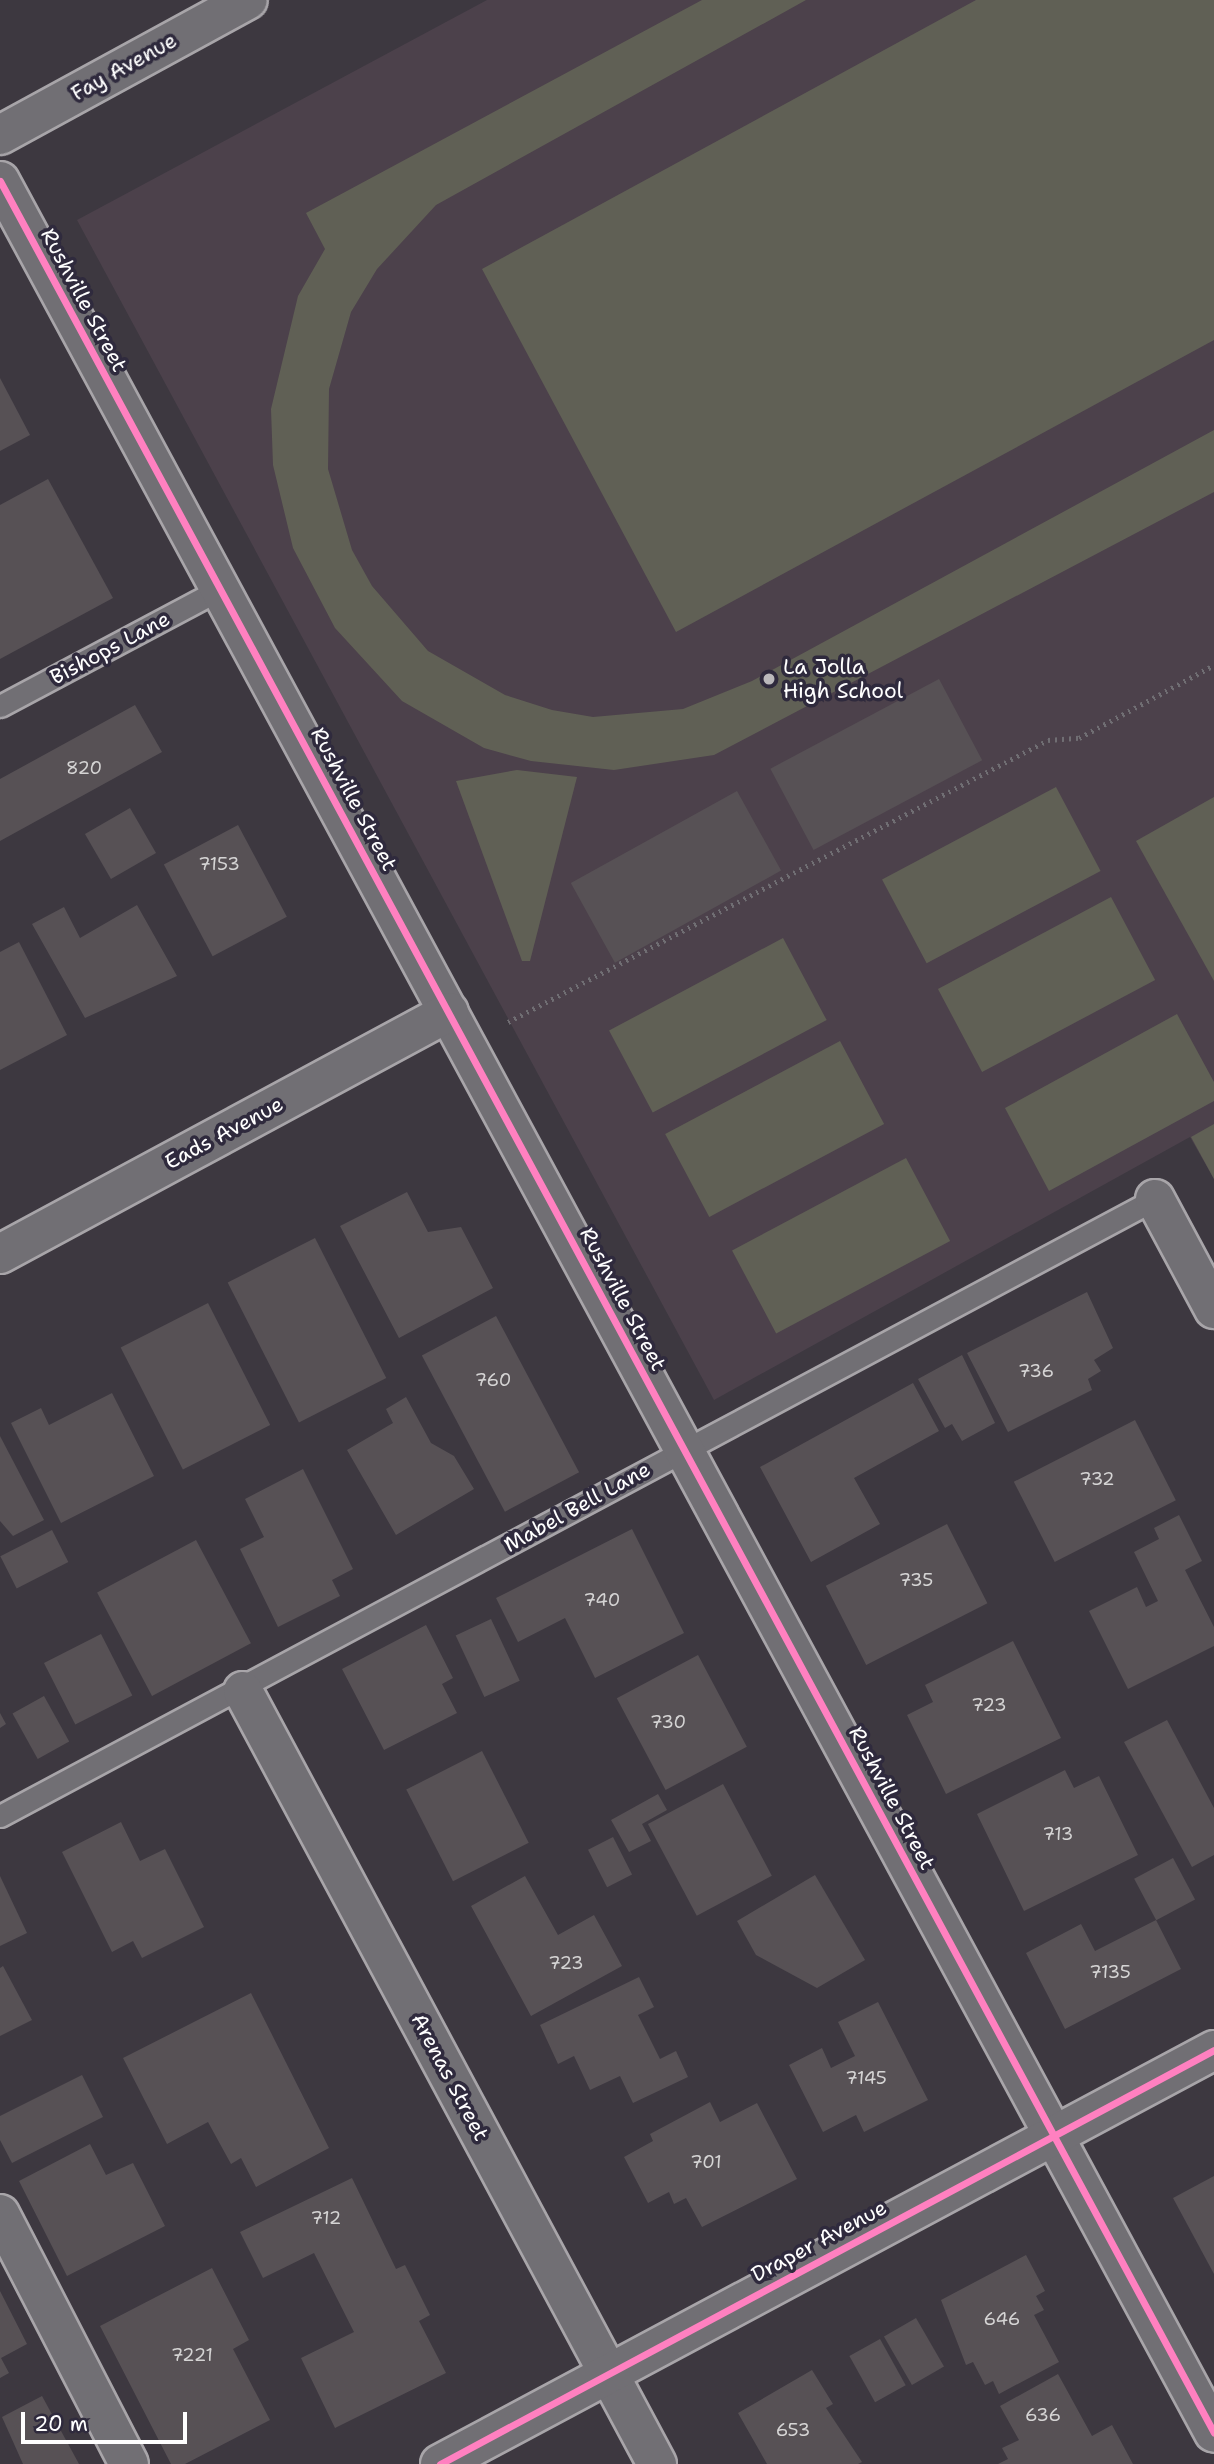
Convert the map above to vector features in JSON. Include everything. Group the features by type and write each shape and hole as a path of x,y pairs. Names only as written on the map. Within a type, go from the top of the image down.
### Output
{"street":[{"name":"Fay Avenue","path":"0,135 248,0"},
{"name":"Rushville Street","path":"0,181 1214,2433"},
{"name":"Eads Avenue","path":"0,1254 449,1012"},
{"path":"1155,1199 1214,1309"},
{"name":"Arenas Street","path":"243,1691 657,2464"},
{"name":"Draper Avenue","path":"440,2464 1214,2050"},
{"path":"0,2214 129,2464"}],"lane":[{"name":"Bishops Lane","path":"0,706 220,589"},
{"name":"Mabel Bell Lane","path":"0,1816 243,1691 683,1448 1155,1199"}],"path":[{"path":"504,1024 1048,740 1079,738 1214,665"}],"shaded area":[{"name":"La Jolla High School","path":"487,0 1214,0 1214,1179 1190,1137 714,1400 77,220"},
{"path":"702,0 806,0 436,205 377,269 351,312 329,389 328,469 352,550 372,586 428,651 505,695 552,710 593,717 683,709 752,681 1214,430 1214,492 714,755 614,770 531,761 484,748 402,701 335,628 293,548 273,465 271,409 298,296 325,249 306,213"},
{"path":"976,0 1214,0 1214,340 676,632 482,269"},
{"path":"517,770 577,777 530,961 522,961 456,781"},
{"path":"1056,787 1101,871 927,963 882,879"},
{"path":"1214,797 1214,981 1136,841"},
{"path":"1111,897 1155,980 982,1072 938,989"},
{"path":"783,938 827,1020 653,1113 609,1030"},
{"path":"1177,1014 1214,1082 1214,1101 1049,1191 1005,1108"},
{"path":"840,1041 884,1124 709,1217 665,1134"},
{"path":"1214,1124 1214,1179 1191,1137"},
{"path":"906,1158 950,1241 776,1333 732,1250"}],"building":[{"path":"0,378 30,435 0,451"},
{"path":"48,479 113,598 0,659 0,505"},
{"path":"939,679 982,760 814,850 770,769"},
{"path":"135,705 162,752 0,841 0,779"},
{"path":"737,791 781,871 615,963 571,883"},
{"path":"130,808 156,853 111,879 85,834"},
{"path":"238,825 287,917 213,956 164,864"},
{"path":"137,905 177,976 85,1018 32,924 64,907 80,938"},
{"path":"19,942 67,1035 0,1070 0,952"},
{"path":"407,1192 428,1232 461,1227 493,1288 399,1338 340,1226"},
{"path":"315,1238 386,1378 299,1422 228,1282"},
{"path":"1087,1292 1113,1348 1094,1360 1101,1371 1088,1379 1092,1390 1008,1432 967,1353"},
{"path":"208,1303 270,1425 183,1470 121,1347"},
{"path":"496,1316 579,1472 505,1512 422,1355"},
{"path":"962,1355 995,1423 962,1441 952,1424 945,1428 918,1379"},
{"path":"913,1383 939,1431 854,1478 880,1524 811,1562 760,1467"},
{"path":"112,1393 154,1476 61,1523 11,1423 41,1408 49,1425"},
{"path":"406,1397 431,1443 454,1456 474,1489 396,1535 347,1450 393,1423 386,1409"},
{"path":"1135,1420 1176,1500 1055,1562 1014,1482"},
{"path":"0,1436 44,1520 13,1536 0,1521"},
{"path":"303,1469 353,1569 332,1580 340,1596 278,1627 240,1549 264,1537 245,1499"},
{"path":"1179,1515 1202,1561 1185,1570 1214,1627 1214,1646 1128,1689 1089,1611 1137,1587 1146,1607 1158,1601 1134,1552 1159,1539 1154,1528"},
{"path":"947,1524 987,1603 866,1665 826,1586"},
{"path":"632,1529 684,1633 595,1678 565,1618 518,1642 496,1598"},
{"path":"52,1530 68,1562 17,1588 0,1556"},
{"path":"196,1540 251,1643 152,1696 97,1593"},
{"path":"491,1619 520,1681 484,1697 456,1635"},
{"path":"426,1625 453,1678 442,1684 457,1713 384,1750 342,1669"},
{"path":"101,1634 132,1695 75,1725 44,1663"},
{"path":"1013,1641 1061,1738 946,1794 907,1715 933,1702 925,1685"},
{"path":"698,1655 747,1747 666,1790 617,1698"},
{"path":"44,1696 69,1741 38,1759 13,1713"},
{"path":"0,1713 6,1724 0,1728"},
{"path":"1167,1720 1214,1808 1214,1855 1192,1867 1124,1742"},
{"path":"482,1751 529,1843 453,1881 406,1790"},
{"path":"1065,1770 1074,1788 1099,1776 1138,1855 1024,1911 977,1814"},
{"path":"723,1784 772,1876 697,1916 648,1824"},
{"path":"658,1794 667,1810 642,1824 651,1841 629,1852 611,1820"},
{"path":"121,1822 140,1861 165,1849 204,1927 142,1958 133,1941 112,1952 62,1852"},
{"path":"613,1837 632,1874 607,1887 588,1850"},
{"path":"1173,1858 1195,1899 1156,1920 1134,1879"},
{"path":"815,1875 865,1960 817,1988 756,1955 737,1921"},
{"path":"0,1876 27,1933 0,1946"},
{"path":"525,1876 558,1935 594,1915 622,1966 531,2016 471,1906"},
{"path":"1156,1920 1181,1969 1065,2029 1026,1953 1081,1924 1095,1951"},
{"path":"3,1966 32,2020 0,2036 0,1968"},
{"path":"639,1977 654,2007 638,2015 660,2059 676,2051 688,2077 633,2103 620,2076 590,2090 574,2056 558,2064 540,2025"},
{"path":"251,1993 329,2148 256,2187 241,2158 231,2164 208,2122 167,2144 123,2058"},
{"path":"878,2002 928,2100 864,2132 856,2115 823,2132 789,2065 822,2048 831,2068 855,2056 838,2022"},
{"path":"82,2075 103,2117 12,2163 0,2140 0,2116"},
{"path":"710,2102 720,2122 757,2103 797,2179 702,2227 686,2198 674,2204 669,2192 648,2203 624,2157 653,2141 650,2134"},
{"path":"90,2144 106,2175 133,2163 165,2226 67,2276 19,2181"},
{"path":"1214,2176 1214,2274 1173,2198"},
{"path":"352,2178 396,2269 405,2265 430,2315 419,2321 446,2373 335,2428 301,2358 354,2332 314,2253 263,2278 240,2232"},
{"path":"1026,2255 1045,2291 1036,2296 1044,2310 1034,2315 1059,2362 999,2394 993,2381 985,2385 973,2362 966,2365 941,2300"},
{"path":"212,2268 249,2340 233,2349 270,2420 185,2464 171,2464 100,2326"},
{"path":"0,2291 27,2344 1,2358 9,2373 0,2378"},
{"path":"916,2318 944,2366 912,2385 884,2336"},
{"path":"880,2339 906,2385 875,2402 849,2356"},
{"path":"812,2370 833,2404 826,2408 862,2462 767,2464 738,2413"},
{"path":"1058,2374 1092,2436 1112,2425 1133,2464 998,2464 1008,2459 1002,2448 1019,2440 1000,2406"},
{"path":"42,2396 79,2464 23,2464 2,2417"}],"cycle path":[{"path":"0,181 1214,2433"},
{"path":"440,2464 1214,2050"}],"place":[{"name":"La Jolla High School","path":"769,679"}]}
